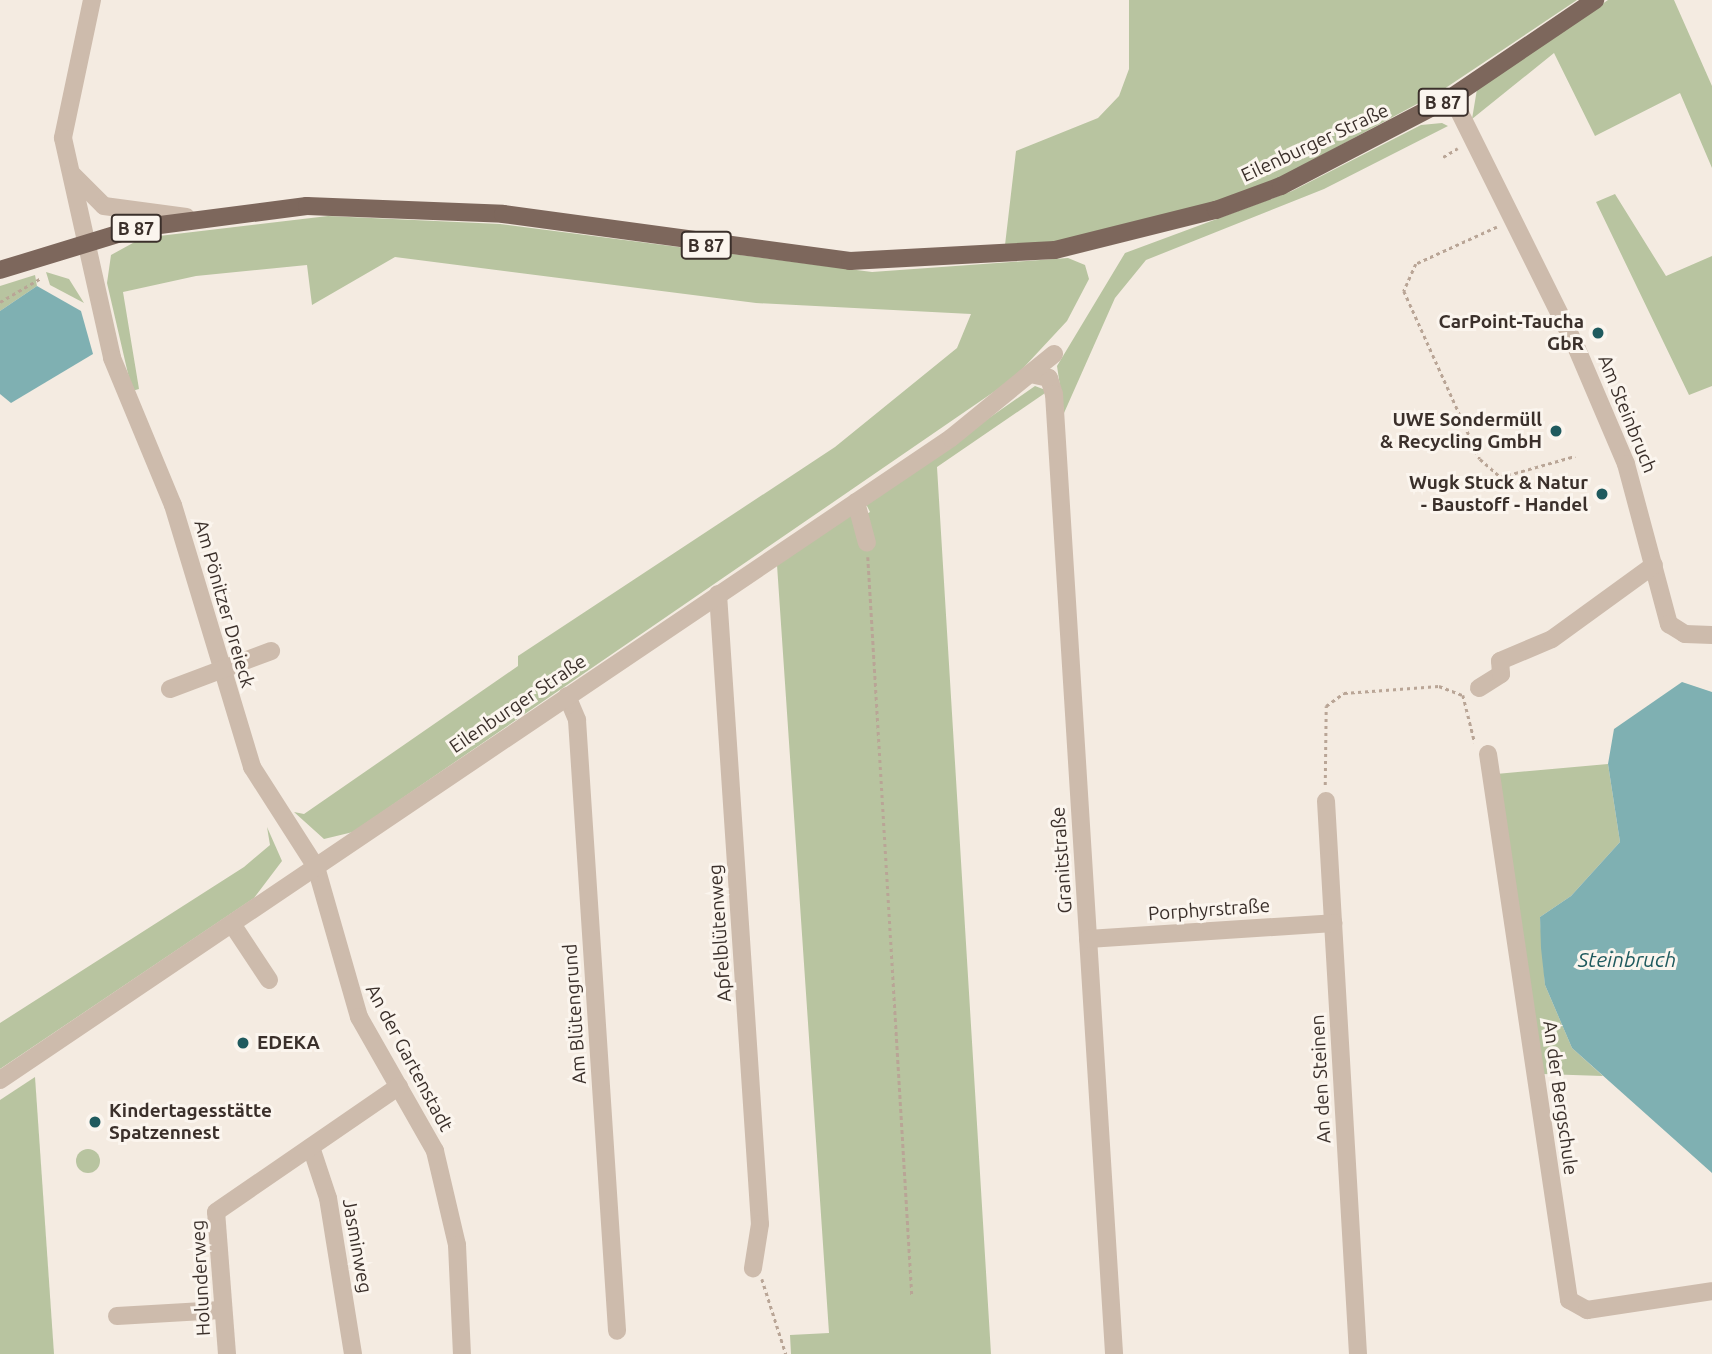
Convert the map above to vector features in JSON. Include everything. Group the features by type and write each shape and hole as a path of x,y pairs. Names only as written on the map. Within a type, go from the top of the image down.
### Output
{"main road":[{"name":"Eilenburger Straße","path":"189,217 307,206 428,208 850,261 1010,255 1105,240 1281,186 1452,97 1595,0"},
{"name":"B 87","path":"0,270 84,243 189,217"}],"street":[{"name":"Am Pönitzer Dreieck","path":"92,0 64,116 66,165 84,243 130,410 173,505 220,670 252,767 316,867"},
{"name":"Am Steinbruch","path":"1452,97 1513,220 1626,464 1669,624 1685,634 1712,635"},
{"path":"66,165 82,190 123,212 189,217"},
{"name":"Eilenburger Straße","path":"0,1080 856,502 1035,375 1054,354"},
{"name":"Granitstraße","path":"1035,375 1049,378 1054,394 1114,1354"},
{"path":"856,502 867,543"},
{"path":"1471,692 1501,674 1500,661 1543,645 1654,565"},
{"name":"Apfelblütenweg","path":"718,594 760,1224 753,1268"},
{"path":"170,689 271,651"},
{"name":"Am Blütengrund","path":"567,696 577,720 617,1331"},
{"name":"An der Bergschule","path":"1488,754 1547,1101 1572,1306 1587,1310 1712,1290"},
{"name":"An den Steinen","path":"1326,801 1358,1354"},
{"name":"An der Gartenstadt","path":"316,867 349,992 399,1086 425,1127 451,1196 462,1354"},
{"name":"Porphyrstraße","path":"1088,939 1333,923"},
{"path":"232,924 269,980"},
{"name":"Holunderweg","path":"227,1354 221,1310 216,1212 399,1086"},
{"name":"Jasminweg","path":"311,1147 328,1198 353,1354"},
{"path":"117,1317 221,1310"}],"path":[{"path":"1513,220 1416,264 1404,291 1480,459 1501,477 1575,456"},
{"path":"0,302 41,278"},
{"path":"867,543 912,1296"},
{"path":"1326,801 1326,706 1359,690 1439,686 1471,692 1469,733 1488,754"},
{"path":"753,1268 766,1283 786,1354"}],"green space":[{"path":"1129,0 1577,0 1441,91 1278,179 1192,210 1064,241 1005,245 1016,151 1098,118 1119,96 1129,69"},
{"path":"1608,0 1674,0 1712,86 1712,168 1680,93 1595,136 1554,53 1472,119 1477,89"},
{"path":"1442,123 1448,126 1324,189 1146,260 1115,298 1064,413 1057,366 1125,253 1292,191 1421,125"},
{"path":"1615,194 1666,276 1712,256 1712,386 1689,395 1596,202"},
{"path":"328,216 500,224 872,272 1068,258 1085,265 1089,279 1067,321 1014,378 353,832 324,839 294,812 304,814 518,666 518,656 835,447 957,348 971,314 756,303 395,257 312,305 307,265 196,276 123,292 139,389 132,391 107,283 111,255 142,238"},
{"path":"46,272 69,279 84,303 50,285"},
{"path":"35,275 37,286 0,311 0,286"},
{"path":"1035,386 1048,391 937,467 991,1354 791,1354 790,1335 829,1333 777,565 852,513 858,519 870,512 866,504"},
{"path":"1608,764 1620,842 1571,896 1540,917 1545,985 1572,1048 1603,1076 1543,1074 1496,774"},
{"path":"267,827 282,861 254,898 0,1069 0,1023 244,867 270,845"},
{"path":"35,1077 54,1354 0,1354 0,1100"},
{"path":"83,1149 93,1149 100,1156 100,1166 93,1173 83,1173 76,1166 76,1156"}],"water":[{"path":"37,286 81,311 93,354 11,403 0,394 0,311"},
{"name":"Steinbruch","path":"1682,682 1712,692 1712,1173 1572,1048 1545,985 1541,948 1540,917 1571,896 1620,842 1608,764 1614,729"}],"place":[{"name":"CarPoint-Taucha GbR","path":"1598,333"},
{"name":"UWE Sondermüll & Recycling GmbH","path":"1556,431"},
{"name":"Wugk Stuck & Natur - Baustoff - Handel","path":"1602,494"},
{"name":"EDEKA","path":"243,1043"},
{"name":"Kindertagesstätte Spatzennest","path":"95,1122"}]}
